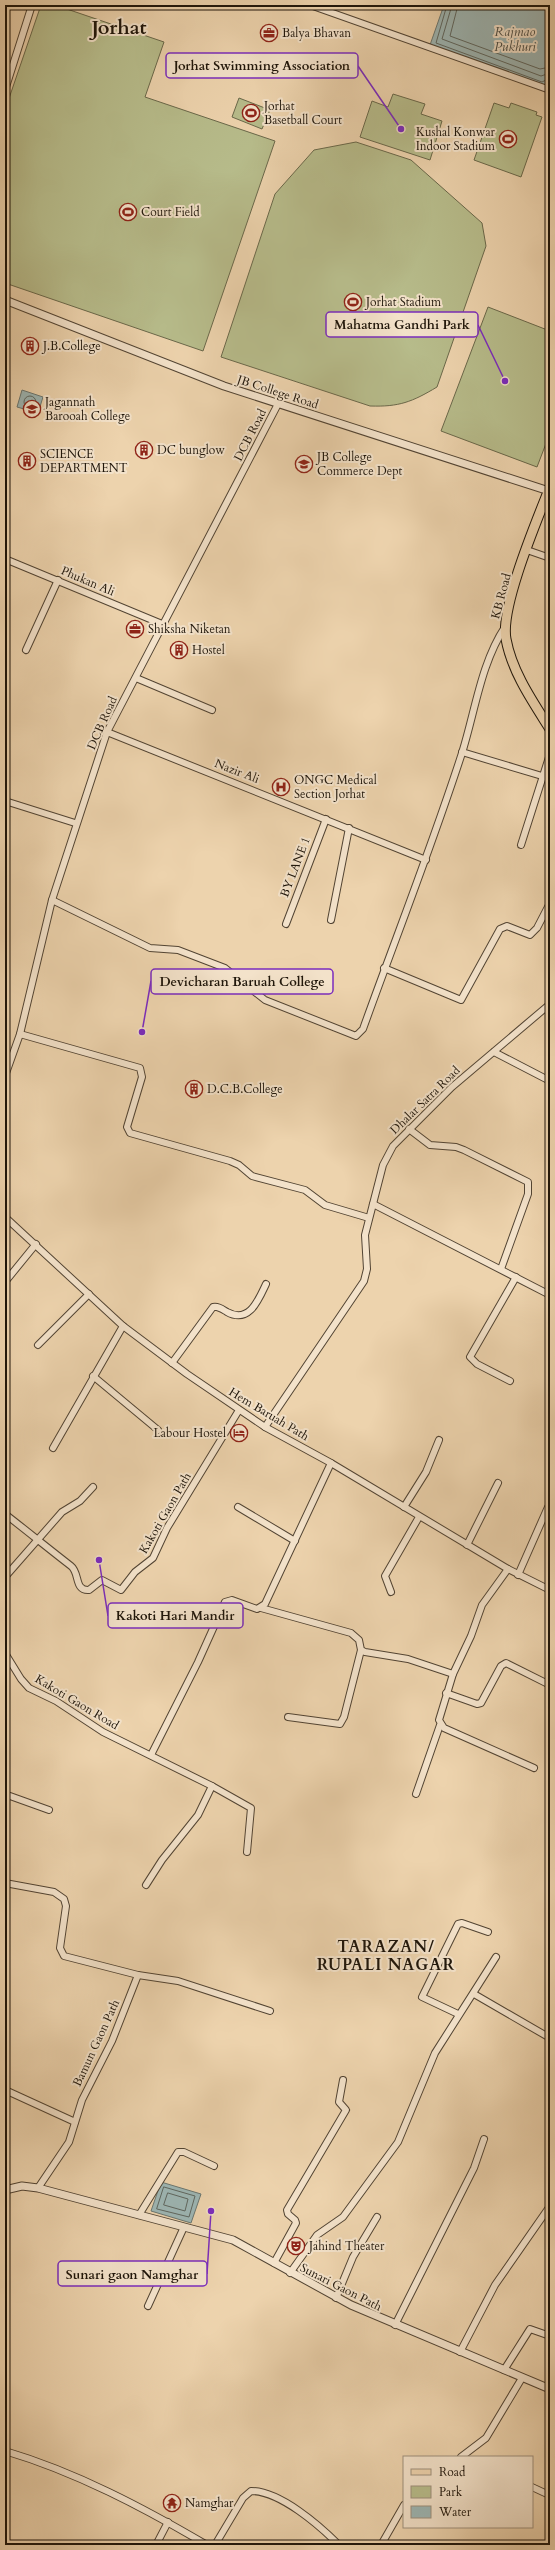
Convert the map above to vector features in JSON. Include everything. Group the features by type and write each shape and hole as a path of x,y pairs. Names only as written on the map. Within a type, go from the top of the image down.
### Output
{"main road":[{"name":"KB Road","path":"549,489 526,550 505,627 515,667 550,730"}],"street":[{"path":"5,90 32,5"},
{"path":"310,5 550,90"},
{"name":"JB College Road","path":"5,300 224,386 549,489"},
{"name":"DCB Road","path":"5,1076 20,1034 52,900 107,732 278,404"},
{"path":"526,550 550,558"},
{"name":"Phukan Ali","path":"5,559 162,624"},
{"path":"26,650 58,580"},
{"path":"52,900 150,948 178,950 225,968 265,1000 352,1036 360,1034 426,860 462,752 492,651 505,627"},
{"path":"136,678 212,710"},
{"name":"Nazir Ali","path":"107,732 426,860"},
{"path":"462,752 542,776"},
{"path":"521,845 550,754"},
{"path":"5,801 76,823"},
{"name":"BY LANE 1","path":"286,924 326,819"},
{"path":"331,920 349,828"},
{"path":"384,968 461,1000 500,928 507,926 530,935 537,928 550,903"},
{"name":"Dhalar Satra Road","path":"265,1427 364,1282 367,1269 364,1246 369,1218 388,1154 409,1129 452,1087 550,1004"},
{"path":"20,1034 140,1068 142,1077 127,1127 130,1133 235,1163 252,1176 306,1190 325,1205 369,1218"},
{"path":"494,1052 550,1081"},
{"path":"409,1129 430,1145 460,1148 528,1182 528,1194 501,1269"},
{"path":"373,1204 550,1295"},
{"name":"Hem Baruah Path","path":"5,1217 36,1244 123,1326 172,1363 239,1410 265,1427 331,1463 518,1575 550,1590"},
{"path":"5,1282 36,1244"},
{"path":"510,1382 477,1364 470,1357 516,1277"},
{"path":"172,1363 212,1307 220,1308 237,1316 245,1315 254,1308 266,1284"},
{"path":"38,1345 89,1294"},
{"path":"52,1448 123,1326"},
{"path":"93,1376 158,1430"},
{"name":"Kakoti Gaon Path","path":"5,1514 74,1569 78,1585 82,1588 87,1590 102,1580 121,1590 135,1572 153,1558 167,1528 239,1410"},
{"path":"404,1507 426,1472 439,1440"},
{"path":"261,1608 295,1541 331,1463"},
{"path":"468,1545 498,1483"},
{"path":"5,1577 62,1512 80,1501 93,1488"},
{"path":"238,1507 295,1541"},
{"path":"518,1575 548,1507"},
{"path":"391,1592 385,1576 419,1517"},
{"path":"416,1794 440,1725 439,1715 453,1674 468,1643 485,1599 508,1569"},
{"path":"151,1755 176,1707 225,1602 232,1600 255,1609 261,1608 351,1633 359,1640 361,1650 344,1717 340,1724 288,1717"},
{"path":"361,1650 416,1661 453,1674"},
{"name":"Kakoti Gaon Road","path":"5,1653 21,1679 29,1688 56,1701 103,1732 212,1786 251,1808 252,1813 247,1852"},
{"path":"446,1693 477,1704 481,1702 499,1668 506,1663 550,1685"},
{"path":"440,1725 534,1768"},
{"path":"146,1885 162,1860 198,1815 212,1786"},
{"path":"5,1797 10,1796 49,1810"},
{"path":"5,1882 54,1892 64,1899 66,1906 60,1948 64,1956 138,1975 178,1981 270,2012"},
{"path":"458,2014 422,1997 458,1924 462,1923 488,1932"},
{"path":"290,2273 317,2235 343,2217 398,2142 435,2053 458,2014 474,1994 496,1957"},
{"name":"Bamun Gaon Path","path":"38,2188 69,2142 82,2100 112,2041 138,1975"},
{"path":"474,1994 550,2038"},
{"path":"274,2263 296,2223 295,2220 288,2214 287,2210 346,2110 339,2102 343,2080"},
{"path":"5,2090 76,2122"},
{"path":"395,2325 468,2181 484,2139"},
{"path":"139,2215 178,2152 184,2152 214,2166"},
{"name":"Sunari Gaon Path","path":"5,2190 22,2186 38,2188 233,2240 336,2298 395,2325 550,2389"},
{"path":"460,2352 495,2284 550,2206"},
{"path":"336,2298 353,2257 377,2217"},
{"path":"148,2306 184,2227"},
{"path":"504,2370 530,2329 550,2336"},
{"path":"463,2456 478,2446 486,2438 522,2378"},
{"path":"5,2451 41,2462 168,2522 208,2545"},
{"path":"533,2487 547,2494"},
{"path":"216,2545 243,2498 251,2491 262,2493 284,2502 310,2519 339,2545"},
{"path":"380,2545 403,2507"},
{"path":"156,2545 168,2522"}],"green space":[{"name":"Court Field","path":"41,5 55,5 164,42 145,97 275,141 203,351 5,283 5,110"},
{"path":"393,94 425,104 421,114 442,121 430,160 360,137 372,101 388,107"},
{"name":"Jorhat Basetball Court","path":"239,98 270,110 262,129 232,117"},
{"name":"Kushal Konwar Indoor Stadium","path":"494,103 509,108 511,103 537,112 536,115 542,117 521,177 474,160"},
{"name":"Jorhat Stadium","path":"356,142 411,160 482,223 486,246 437,387 412,400 389,406 370,406 221,357 275,194 314,150"},
{"path":"488,307 550,331 550,433 537,467 441,431"}],"water":[{"name":"Rajmao Pukhuri","path":"444,5 550,5 550,77 547,87 430,45"},
{"path":"22,390 43,397 38,413 17,407"},
{"path":"161,2182 201,2194 191,2223 151,2211"}],"place":[{"name":"Balya Bhavan","path":"269,33"},
{"name":"Jorhat Basetball Court","path":"251,113"},
{"name":"Jorhat Swimming Association","path":"401,129"},
{"name":"Kushal Konwar Indoor Stadium","path":"508,139"},
{"name":"Court Field","path":"128,212"},
{"name":"Jorhat Stadium","path":"353,302"},
{"name":"J.B.College","path":"30,346"},
{"name":"Mahatma Gandhi Park","path":"505,381"},
{"name":"Jagannath Barooah College","path":"32,409"},
{"name":"DC bunglow","path":"144,450"},
{"name":"SCIENCE DEPARTMENT","path":"27,461"},
{"name":"JB College Commerce Dept","path":"304,464"},
{"name":"Shiksha Niketan","path":"135,629"},
{"name":"Hostel","path":"179,650"},
{"name":"ONGC Medical Section Jorhat","path":"281,787"},
{"name":"Devicharan Baruah College","path":"142,1032"},
{"name":"D.C.B.College","path":"194,1089"},
{"name":"Labour Hostel","path":"239,1433"},
{"name":"Kakoti Hari Mandir","path":"99,1560"},
{"name":"Sunari gaon Namghar","path":"211,2211"},
{"name":"Jahind Theater","path":"296,2246"},
{"name":"Namghar","path":"172,2503"}],"district":[{"name":"Jorhat","path":"119,27"},
{"name":"TARAZAN/ RUPALI NAGAR","path":"386,1956"}]}
